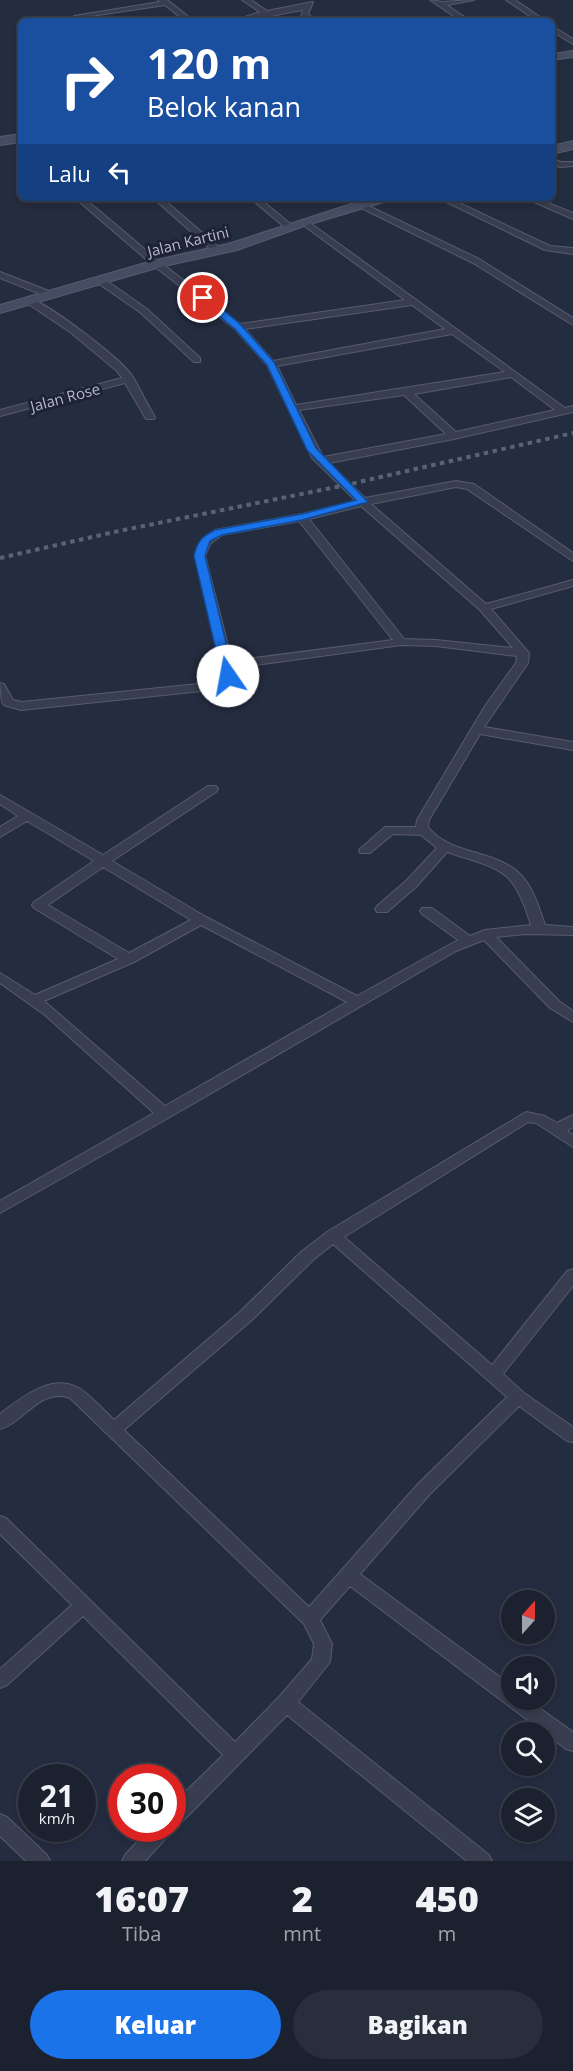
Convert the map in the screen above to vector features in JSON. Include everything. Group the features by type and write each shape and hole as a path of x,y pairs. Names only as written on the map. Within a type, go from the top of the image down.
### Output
{"street":[{"path":"246,0 266,13"},
{"path":"438,2 470,0"},
{"path":"510,0 537,18"},
{"path":"78,16 164,2 186,18"},
{"path":"438,2 462,18"},
{"path":"248,18 307,4 304,15 308,18"},
{"path":"555,30 573,42"},
{"path":"555,57 573,54"},
{"path":"0,141 18,138"},
{"path":"555,149 573,145"},
{"path":"555,162 560,165 573,164"},
{"path":"84,201 157,264 238,327 271,364 312,450 321,461 363,502 484,608 523,653 522,663 491,706 423,820 423,831"},
{"path":"160,201 218,251"},
{"path":"258,201 290,227"},
{"path":"351,201 476,261 573,322"},
{"name":"Jalan Kartini","path":"0,309 157,264 218,251 372,201"},
{"path":"448,201 548,248 573,251"},
{"path":"536,201 573,216"},
{"path":"303,222 452,331 568,410"},
{"path":"0,275 51,295"},
{"path":"101,281 144,311 197,360"},
{"path":"30,300 73,330 121,369 150,417"},
{"path":"238,327 412,302"},
{"path":"271,364 452,331"},
{"path":"293,408 513,374"},
{"name":"Jalan Rose","path":"0,413 129,379"},
{"path":"406,392 454,436"},
{"path":"321,461 454,436 568,410"},
{"path":"0,687 8,702 21,706 211,686 219,683 228,676 200,556 201,545 206,539 219,532 302,517 452,484 470,486 573,558"},
{"path":"302,517 400,642"},
{"path":"484,608 573,583"},
{"path":"226,665 400,642 436,643 523,653"},
{"path":"478,730 573,746"},
{"path":"129,959 39,905 212,789"},
{"path":"0,799 201,920 357,1002"},
{"path":"0,833 28,815"},
{"path":"365,849 390,830 423,831 446,846 513,873 524,888 538,928"},
{"path":"382,909 411,884 446,846"},
{"path":"427,911 467,940"},
{"path":"35,1000 129,959 201,920"},
{"path":"0,1208 467,940 485,934 538,928 573,931"},
{"path":"485,934 555,1005 573,1018"},
{"path":"0,977 35,1000 165,1114"},
{"path":"113,1430 247,1315 307,1256 333,1236 521,1119 537,1118 573,1142"},
{"path":"556,1130 573,1120"},
{"path":"333,1236 518,1397 573,1436"},
{"path":"493,1375 573,1275"},
{"path":"0,1423 41,1393 60,1389 69,1390 82,1398 309,1619 323,1644 321,1662 286,1703 186,1805"},
{"path":"309,1619 424,1488 518,1397"},
{"path":"0,1523 236,1754"},
{"path":"348,1575 501,1689"},
{"path":"0,1680 84,1605"},
{"path":"286,1703 482,1861"},
{"path":"529,1710 573,1743"},
{"path":"0,1823 39,1861"},
{"path":"132,1861 150,1842"}],"railway":[{"path":"0,558 114,532 346,485 573,433"}],"route":[{"path":"203,298 238,327 271,364 316,456 363,502 302,517 219,532 206,539 201,545 200,556 228,676"}]}
